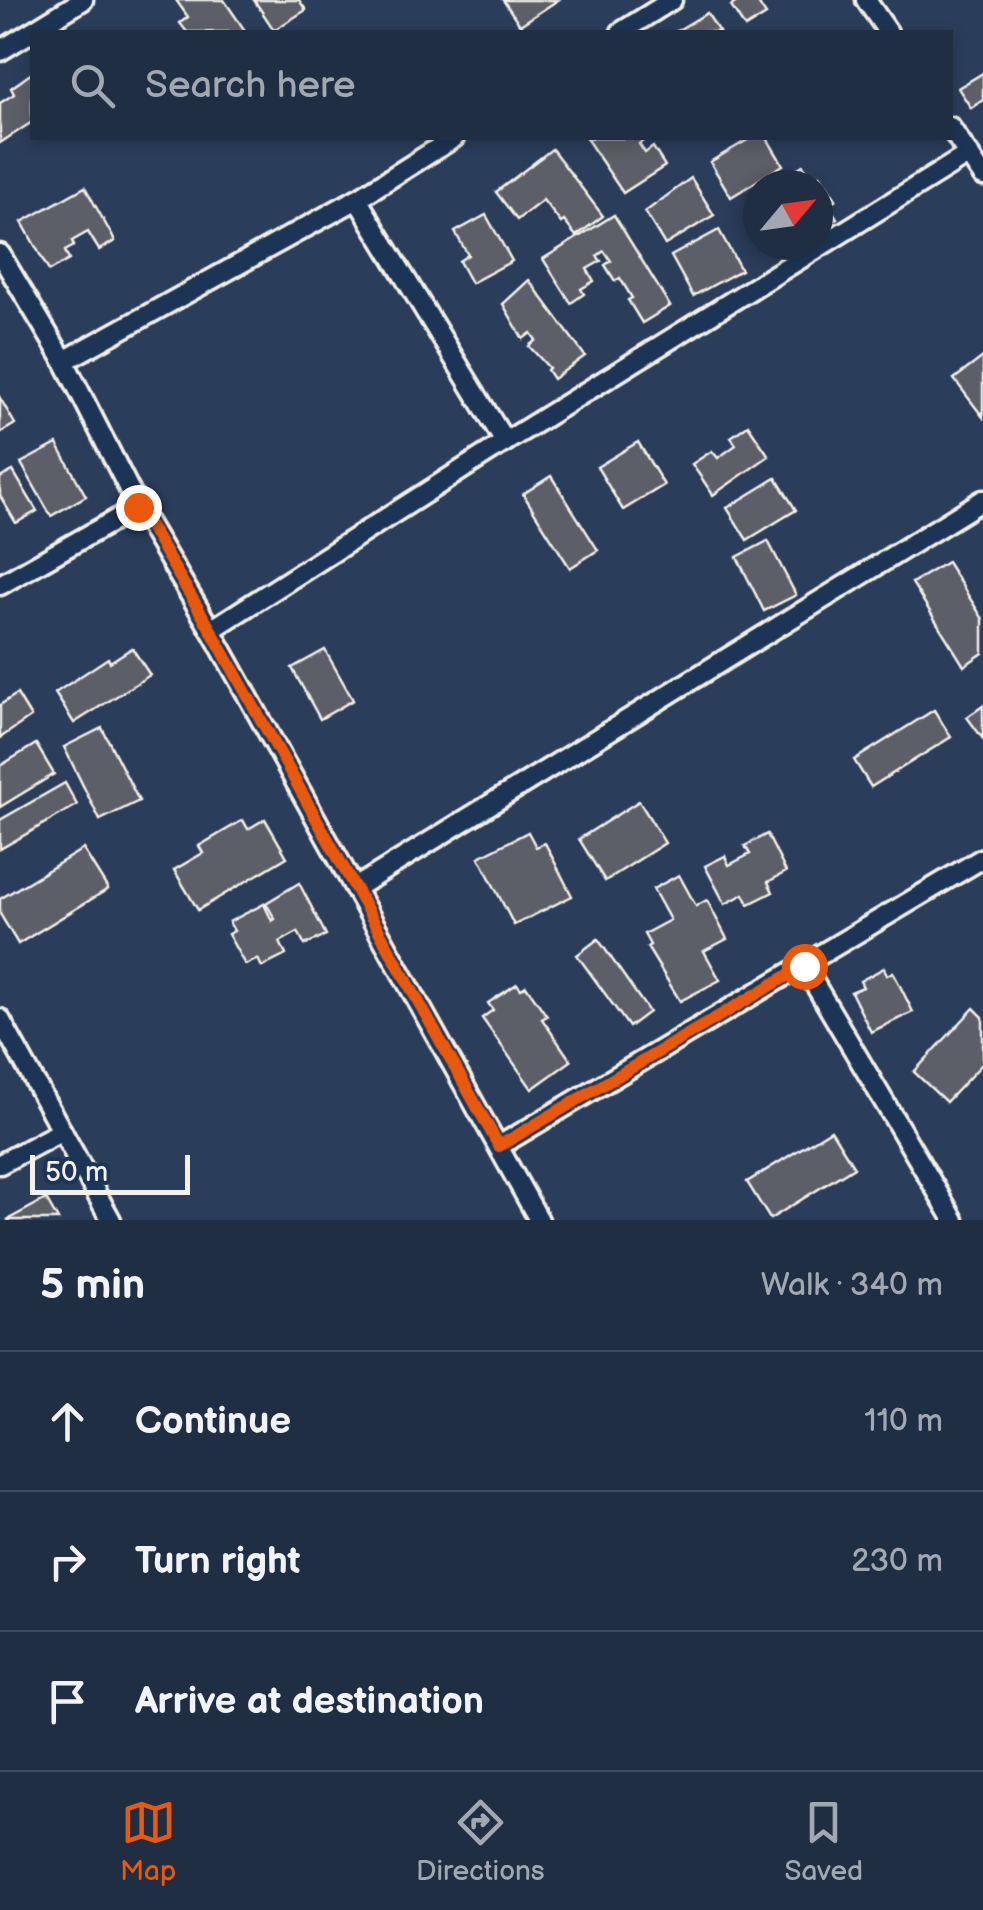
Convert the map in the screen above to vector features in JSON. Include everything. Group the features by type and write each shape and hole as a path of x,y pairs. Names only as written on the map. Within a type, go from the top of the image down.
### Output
{"street":[{"path":"35,30 84,0"},
{"path":"624,30 672,0"},
{"path":"866,0 887,30"},
{"path":"0,51 30,33"},
{"path":"953,130 983,176"},
{"path":"64,361 357,199 451,140"},
{"path":"211,630 969,154"},
{"path":"357,199 505,442"},
{"path":"0,254 64,361 138,507 211,630 539,1220"},
{"path":"355,888 983,500"},
{"path":"0,585 138,507"},
{"path":"499,1146 983,858"},
{"path":"804,966 954,1220"},
{"path":"0,1019 111,1220"},
{"path":"0,1164 62,1131"}],"building":[{"path":"176,0 224,0 245,30 185,30 180,23 188,17"},
{"path":"254,0 299,0 306,10 274,30"},
{"path":"503,0 558,0 520,25"},
{"path":"740,0 756,0 766,15 745,28 731,6"},
{"path":"707,13 718,30 678,30"},
{"path":"983,73 983,100 971,108 958,88"},
{"path":"30,74 30,123 0,143 0,103 14,94 11,88"},
{"path":"587,140 644,140 639,144 645,153 653,147 665,166 623,193"},
{"path":"748,140 768,140 783,165 775,170 743,170 743,190 731,197 710,162"},
{"path":"552,149 603,216 576,236 543,200 517,220 496,192"},
{"path":"691,178 714,215 665,245 645,212"},
{"path":"85,187 115,241 99,250 88,232 72,241 74,246 65,251 69,260 49,271 22,222"},
{"path":"486,215 512,261 471,283 459,261 468,255 455,232"},
{"path":"614,215 670,306 642,323 620,278 615,281 605,265 611,261 604,251 597,256 601,261 587,269 594,281 581,289 584,294 571,303 543,259"},
{"path":"719,230 741,270 693,296 671,256"},
{"path":"529,280 585,356 553,379 549,368 529,346 536,340 531,333 523,339 503,304"},
{"path":"983,357 983,417 954,379"},
{"path":"0,398 15,424 0,433"},
{"path":"748,425 769,456 713,495 692,464 712,451 718,458 736,445 731,437"},
{"path":"638,442 664,485 623,510 597,467"},
{"path":"57,444 86,496 51,516 21,463"},
{"path":"13,471 37,511 16,523 0,496 0,478"},
{"path":"551,476 598,550 570,568 523,494"},
{"path":"776,478 796,510 747,540 727,508"},
{"path":"768,541 796,595 764,611 737,557"},
{"path":"947,562 983,619 983,653 964,666 912,583"},
{"path":"132,648 150,675 74,723 55,693 108,658 110,662"},
{"path":"325,650 353,700 320,719 292,668"},
{"path":"17,694 31,717 0,738 0,705"},
{"path":"983,706 983,739 967,717"},
{"path":"934,710 951,737 871,787 854,760"},
{"path":"102,728 139,801 100,820 64,747"},
{"path":"36,744 54,774 0,807 0,766"},
{"path":"65,783 77,805 0,849 0,820"},
{"path":"639,801 665,843 605,881 579,839"},
{"path":"265,819 287,857 198,910 174,870 203,853 199,846 243,820 248,829"},
{"path":"528,832 536,847 545,843 572,896 514,925 479,857"},
{"path":"767,834 786,872 768,882 773,892 749,904 744,894 725,904 705,866 725,856 729,865 750,854 745,846"},
{"path":"83,849 108,889 18,944 0,914 0,899"},
{"path":"679,875 696,906 707,900 727,939 704,951 720,980 680,1001 647,947 650,945 644,934 670,920 653,889"},
{"path":"299,883 326,935 305,945 298,932 280,942 286,955 262,967 258,959 245,965 228,934 234,931 229,922 264,904 272,921 275,919 266,903"},
{"path":"598,939 649,1012 629,1027 577,955"},
{"path":"884,968 887,975 893,972 913,1012 871,1032 851,992 863,987 860,981"},
{"path":"517,984 521,989 526,986 547,1016 542,1019 571,1061 532,1089 482,1018 493,1010 488,1003"},
{"path":"974,1008 983,1017 983,1063 946,1102 914,1072"},
{"path":"831,1130 854,1167 770,1219 747,1182"},
{"path":"46,1199 58,1220 7,1220"}],"route":[{"path":"138,507 211,630 499,1146 804,966"}]}
